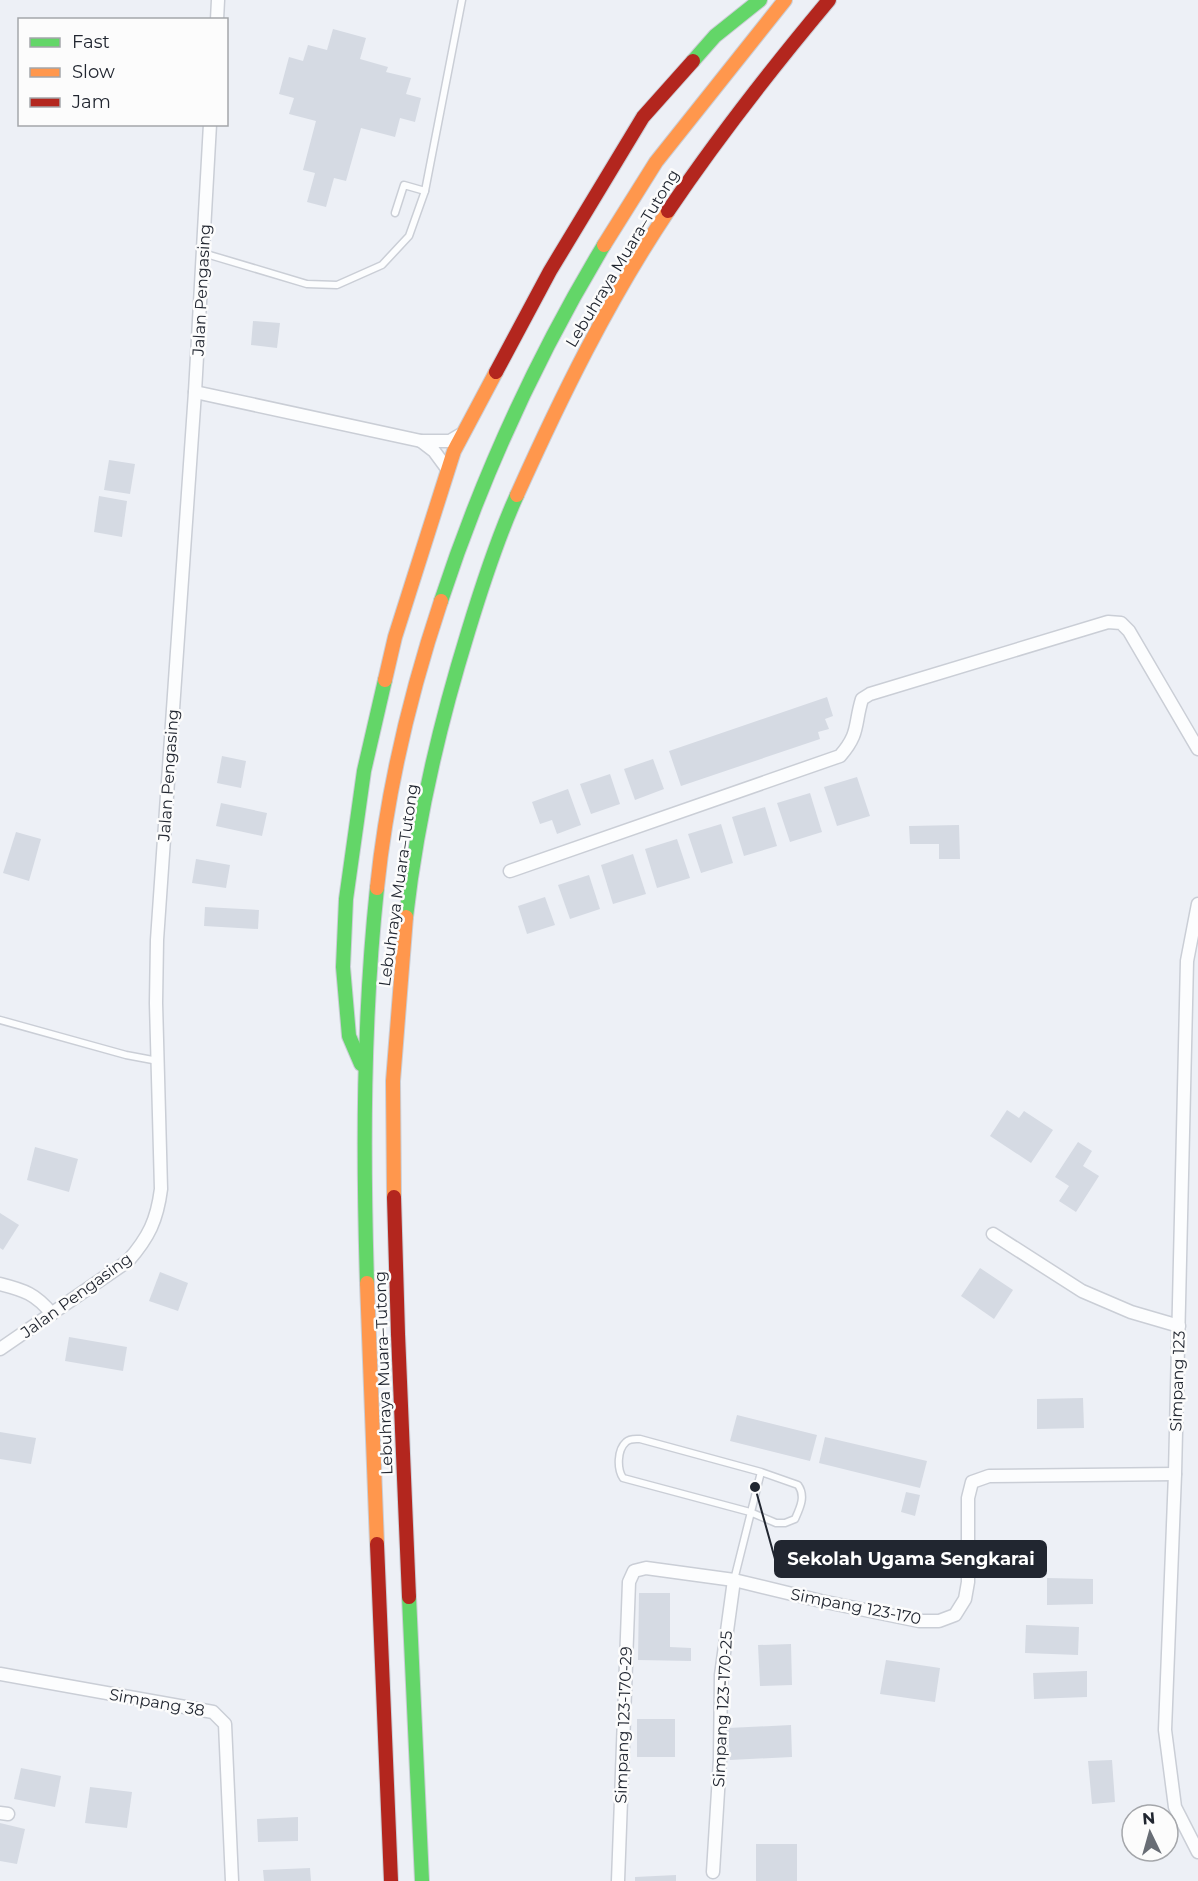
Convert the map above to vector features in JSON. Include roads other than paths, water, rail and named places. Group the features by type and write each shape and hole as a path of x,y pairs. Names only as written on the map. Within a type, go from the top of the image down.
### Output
{"highway":[{"path":"363,1071 349,1036 343,967 346,899 364,771 393,648 454,451 550,272 643,117 715,36 760,0"},
{"name":"Lebuhraya Muara–Tutong","path":"392,1881 363,1190 363,1071 370,970 389,807 406,728 429,641 463,537 508,424 557,326 640,187 712,90 785,0"},
{"name":"Lebuhraya Muara–Tutong","path":"422,1881 397,1311 393,1083 400,982 410,896 421,813 435,747 464,638 496,547 542,436 592,333 682,189 737,111 829,0"}],"street":[{"path":"217,18 218,0"},
{"name":"Jalan Pengasing","path":"0,1349 128,1261 152,1229 158,1208 161,1189 156,1003 157,940 195,392 210,126"},
{"path":"195,392 421,441 450,441 464,433"},
{"path":"421,441 434,451 448,470"},
{"path":"510,871 840,756 852,742 858,728 862,699 870,694 1108,622 1121,623 1129,631 1198,749"},
{"name":"Simpang 123","path":"1198,904 1187,961 1175,1474 1165,1730 1175,1807 1198,1852"},
{"path":"993,1234 1082,1291 1131,1312 1179,1326"},
{"path":"0,1284 23,1290 41,1299 52,1314"},
{"name":"Simpang 123-170","path":"634,1571 646,1568 734,1580 919,1621 939,1621 955,1615 965,1599 968,1582 968,1498 972,1482 988,1476 1175,1474"},
{"name":"Simpang 123-170-29","path":"618,1881 629,1582 634,1571"},
{"name":"Simpang 123-170-25","path":"713,1872 720,1759 722,1675 727,1621 734,1580"},
{"name":"Simpang 38","path":"0,1674 213,1712 225,1724 232,1881"}],"lane":[{"path":"202,253 307,284 337,285 382,265 409,236 425,191 462,0"},
{"path":"395,213 404,185 425,191"},
{"path":"0,1020 126,1055 159,1061"},
{"path":"630,1439 640,1439 761,1472 798,1485 802,1496 795,1519 776,1522 750,1512 622,1478 618,1467 621,1450 626,1442 630,1439"},
{"name":"Simpang 123-170-25","path":"734,1580 761,1472"}],"place":[{"name":"Sekolah Ugama Sengkarai","path":"755,1487"}]}
